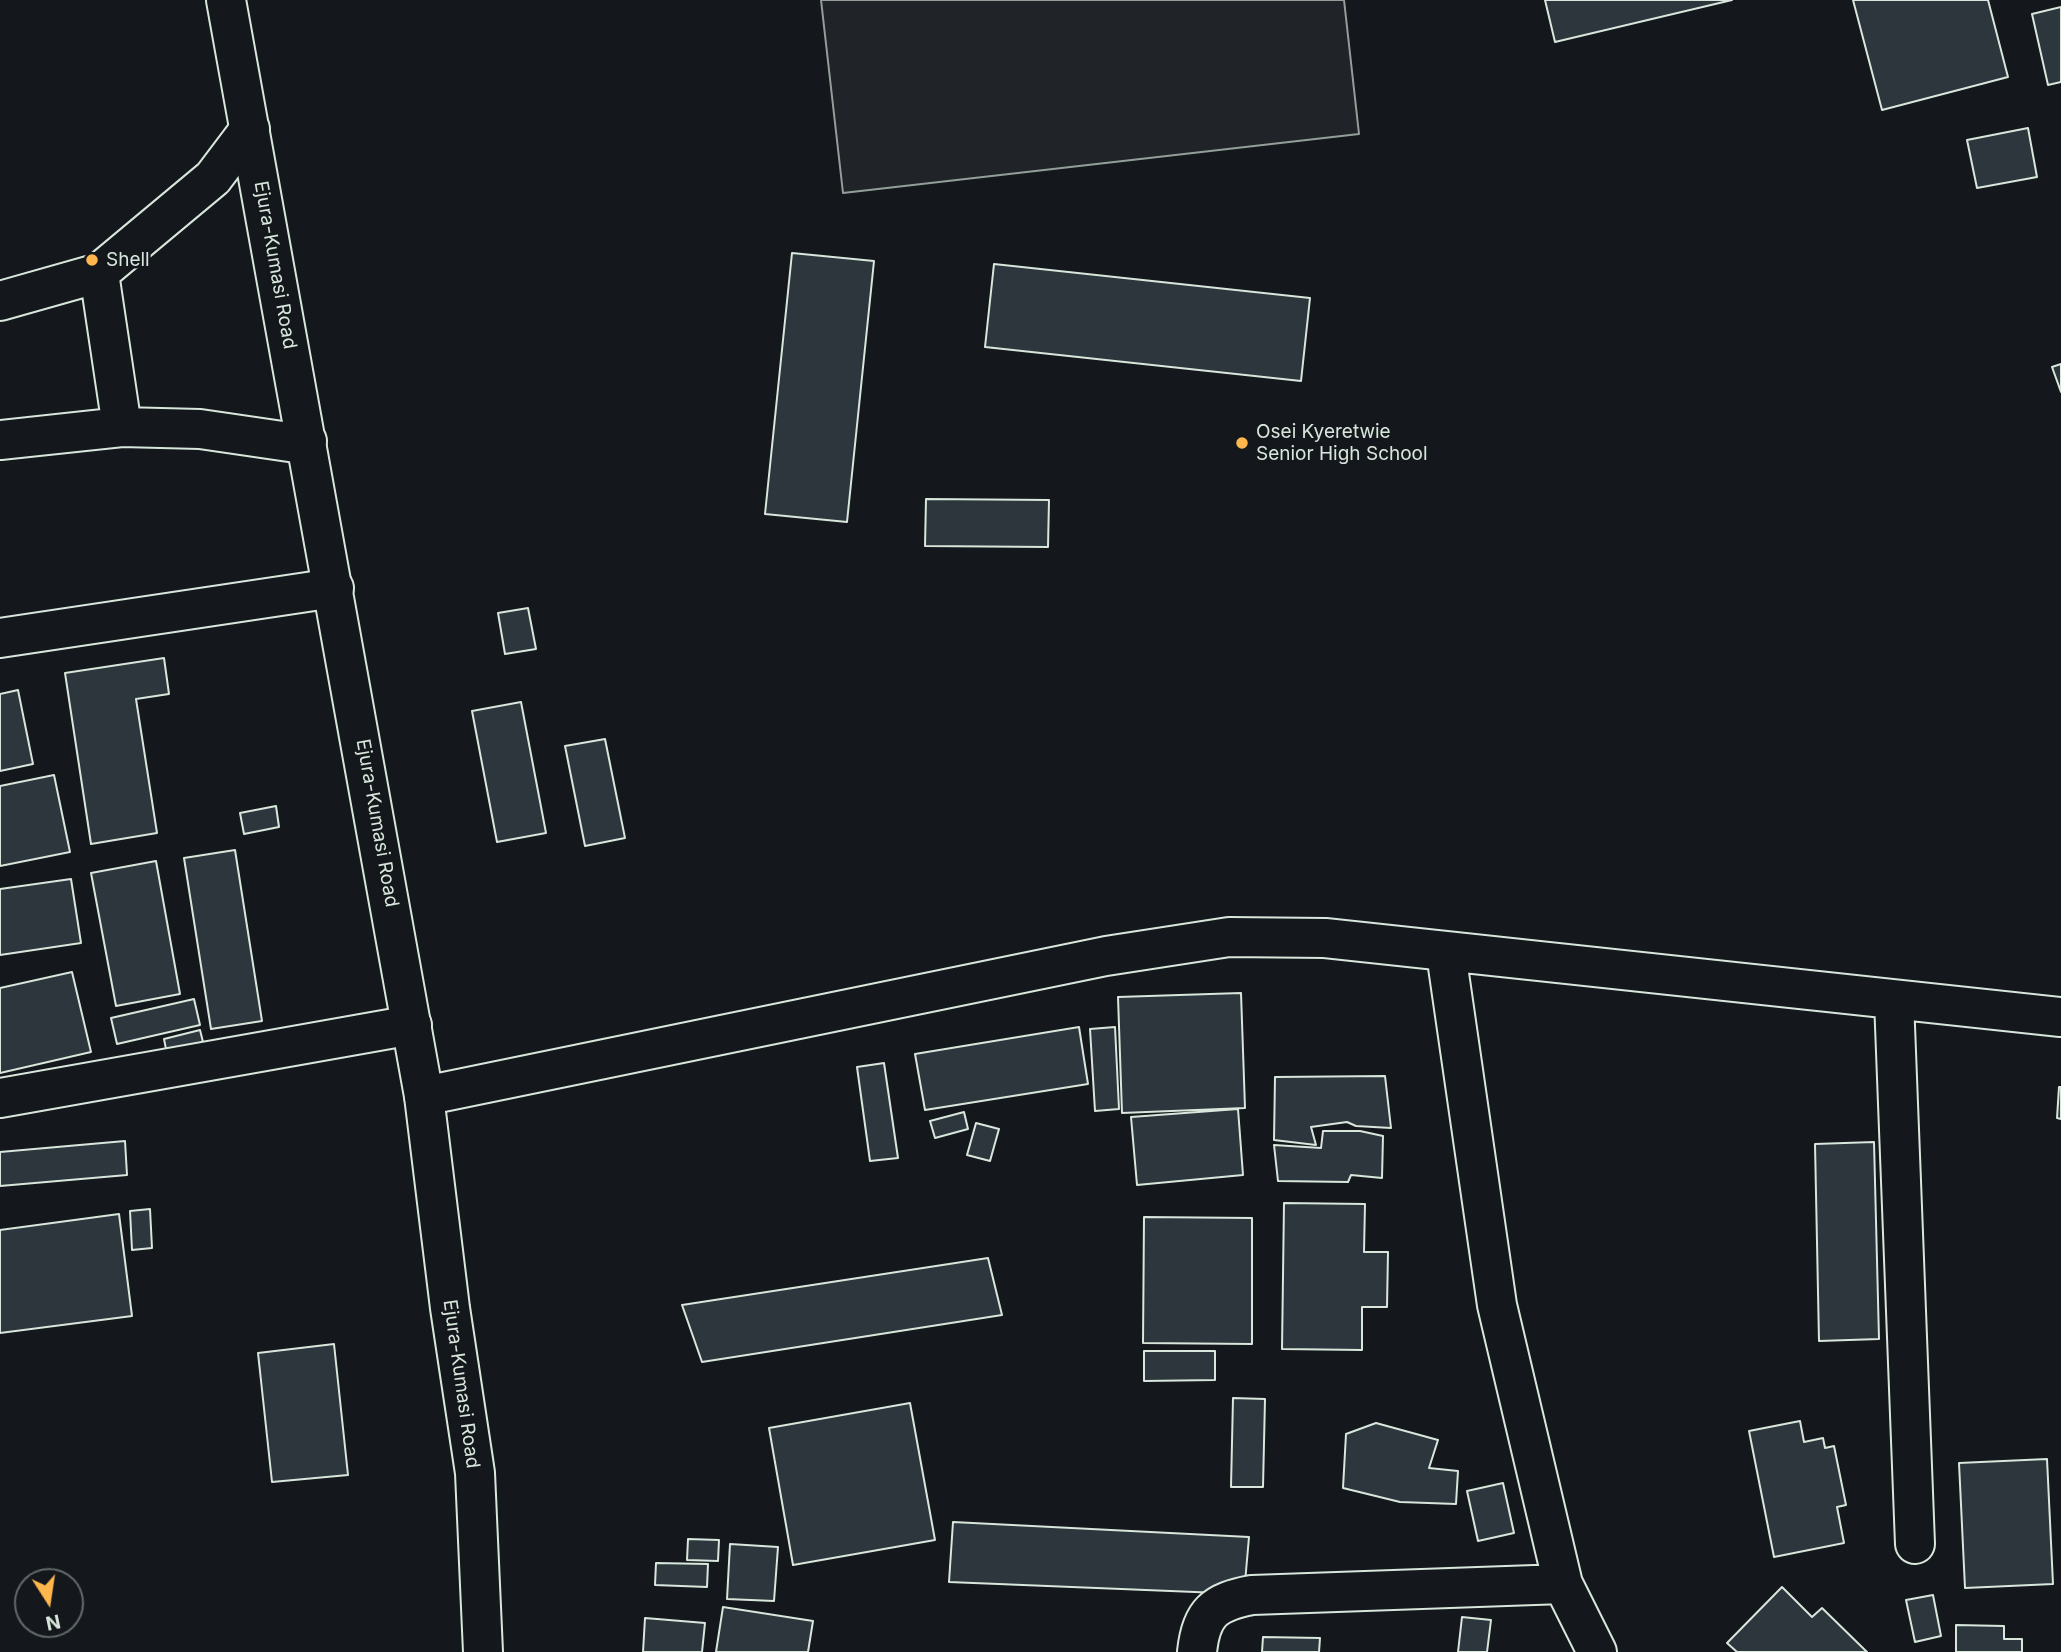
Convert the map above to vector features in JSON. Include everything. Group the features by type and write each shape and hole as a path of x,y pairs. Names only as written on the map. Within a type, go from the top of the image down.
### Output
{"street":[{"name":"Ejura-Kumasi Road","path":"226,0 424,1096 450,1308 475,1473 483,1652"},
{"path":"0,301 99,273 213,178 250,129"},
{"path":"99,273 122,427"},
{"path":"0,440 122,427 200,429 296,443 307,441"},
{"path":"0,638 334,588"},
{"path":"424,1096 1107,956 1229,937 1325,939 2061,1017"},
{"path":"1446,953 1497,1305 1563,1584 1597,1652"},
{"path":"1895,1000 1915,1544"},
{"path":"0,1098 412,1025"},
{"path":"1197,1652 1200,1626 1225,1600 1252,1595 1563,1584"}],"shaded area":[{"path":"821,0 1344,0 1359,134 843,193"}],"building":[{"path":"1545,0 1732,0 1555,42"},
{"path":"1853,0 1988,0 2008,77 1882,110"},
{"path":"2061,7 2061,82 2048,85 2032,14"},
{"path":"2028,128 2037,177 1977,188 1967,140"},
{"path":"792,253 874,261 847,522 765,514"},
{"path":"994,264 1310,298 1301,381 985,347"},
{"path":"2061,364 2061,392 2052,367"},
{"path":"926,499 1049,500 1048,547 925,546"},
{"path":"528,608 536,649 505,654 498,613"},
{"path":"164,658 169,694 136,699 157,833 91,844 65,673"},
{"path":"18,690 33,764 0,771 0,694"},
{"path":"521,702 546,833 497,842 472,711"},
{"path":"605,739 625,838 585,846 565,746"},
{"path":"54,775 70,852 0,866 0,786"},
{"path":"276,806 279,827 244,834 240,813"},
{"path":"235,850 262,1021 211,1029 184,858"},
{"path":"156,861 180,994 116,1006 91,873"},
{"path":"71,879 81,943 0,955 0,889"},
{"path":"72,972 91,1052 0,1073 0,988"},
{"path":"1241,993 1245,1108 1122,1113 1118,997"},
{"path":"194,999 200,1025 117,1044 111,1018"},
{"path":"1079,1027 1088,1084 925,1110 915,1054"},
{"path":"1115,1027 1119,1109 1095,1111 1090,1029"},
{"path":"200,1030 204,1046 167,1054 164,1039"},
{"path":"884,1063 898,1158 870,1161 857,1067"},
{"path":"1385,1076 1391,1128 1356,1126 1347,1122 1311,1127 1316,1145 1274,1140 1275,1077"},
{"path":"2061,1087 2061,1119 2057,1118"},
{"path":"1238,1109 1243,1175 1137,1185 1131,1117"},
{"path":"964,1112 968,1129 935,1138 930,1121"},
{"path":"976,1123 999,1129 990,1161 967,1155"},
{"path":"1323,1131 1360,1131 1383,1136 1382,1178 1351,1175 1348,1182 1278,1181 1274,1145 1321,1148"},
{"path":"125,1141 127,1175 0,1186 0,1152"},
{"path":"1874,1142 1879,1339 1819,1341 1815,1144"},
{"path":"1284,1203 1365,1204 1364,1252 1388,1252 1387,1307 1362,1307 1362,1350 1282,1349"},
{"path":"150,1209 152,1248 132,1250 130,1211"},
{"path":"119,1214 132,1316 0,1333 0,1230"},
{"path":"1144,1217 1252,1218 1252,1344 1143,1343"},
{"path":"988,1258 1002,1315 702,1362 682,1305"},
{"path":"334,1344 348,1475 272,1482 258,1353"},
{"path":"1144,1351 1215,1351 1215,1380 1144,1381"},
{"path":"1233,1398 1265,1399 1263,1487 1231,1487"},
{"path":"910,1403 935,1540 793,1565 769,1428"},
{"path":"1800,1421 1804,1442 1823,1438 1825,1448 1834,1446 1846,1505 1837,1507 1844,1543 1774,1557 1749,1431"},
{"path":"1376,1423 1438,1440 1429,1468 1458,1471 1456,1504 1400,1502 1343,1488 1346,1434"},
{"path":"2047,1459 2053,1584 1965,1588 1959,1463"},
{"path":"1503,1483 1514,1533 1478,1541 1467,1491"},
{"path":"953,1522 1249,1537 1244,1594 949,1582"},
{"path":"688,1539 719,1540 718,1561 687,1560"},
{"path":"730,1544 778,1547 774,1601 727,1599"},
{"path":"656,1563 708,1564 707,1587 655,1585"},
{"path":"1782,1587 1812,1617 1822,1608 1867,1652 1737,1652 1727,1643"},
{"path":"1933,1595 1941,1636 1915,1642 1906,1600"},
{"path":"723,1607 813,1621 808,1652 716,1652"},
{"path":"1462,1617 1491,1620 1487,1652 1458,1652"},
{"path":"645,1618 705,1623 702,1652 643,1652"},
{"path":"1956,1625 2004,1626 2004,1639 2022,1639 2022,1652 1956,1652"},
{"path":"1263,1637 1320,1638 1319,1652 1262,1652"}],"place":[{"name":"Shell","path":"92,260"},
{"name":"Osei Kyeretwie Senior High School","path":"1242,443"}]}
